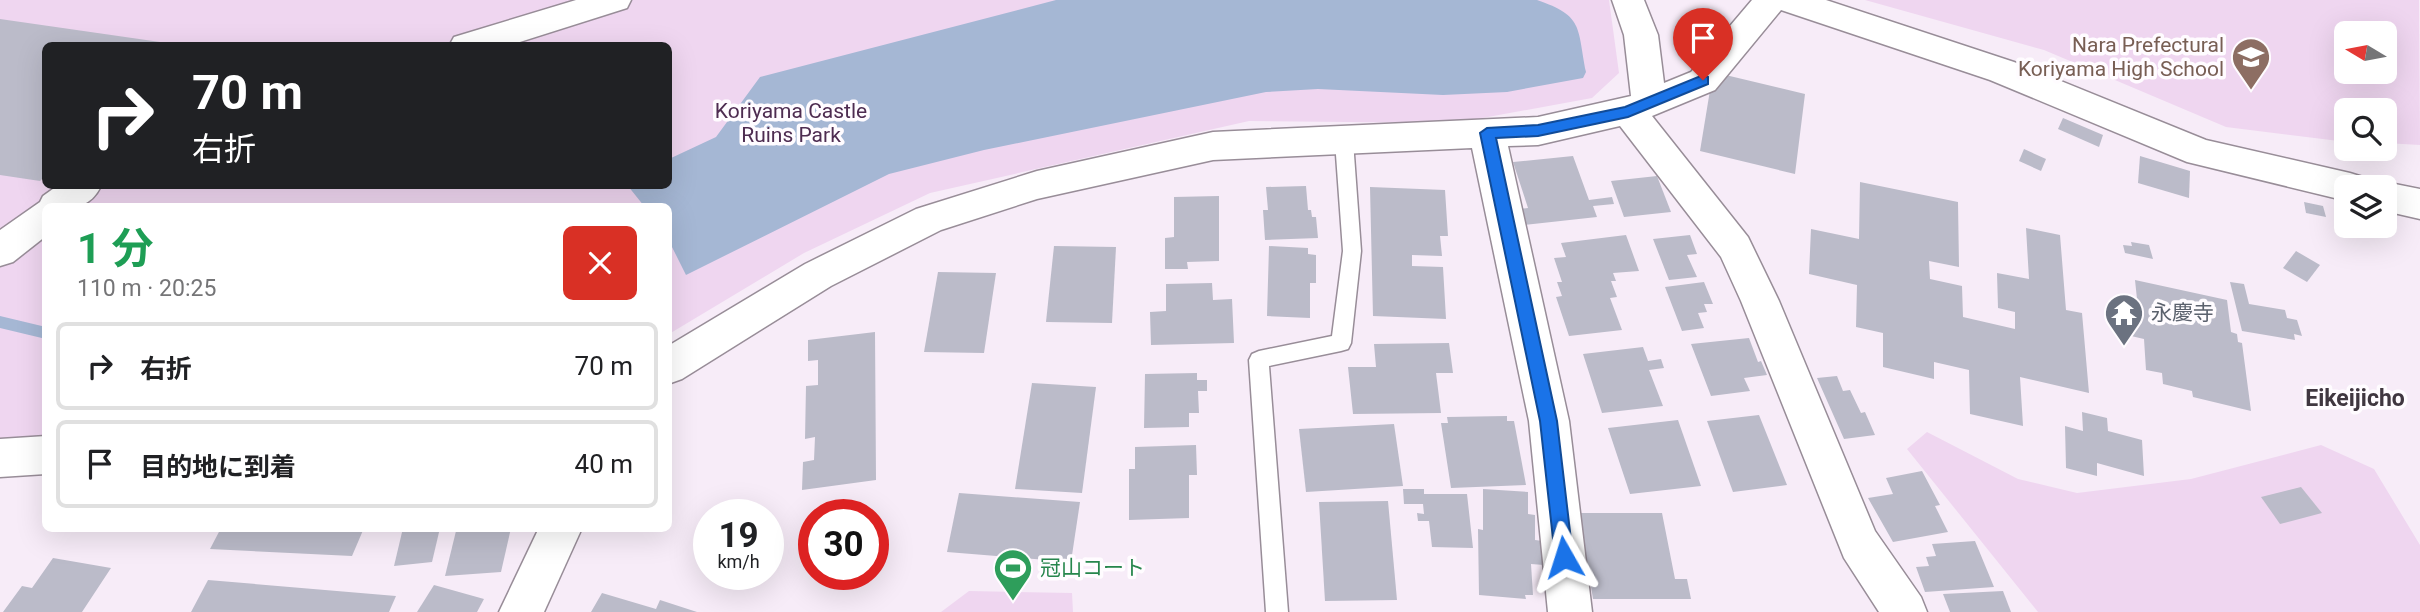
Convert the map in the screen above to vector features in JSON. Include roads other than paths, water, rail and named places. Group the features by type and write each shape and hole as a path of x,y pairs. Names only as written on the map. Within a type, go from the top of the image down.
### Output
{"street":[{"path":"479,42 615,0"},
{"path":"1628,0 1641,36 1638,107 1735,248 1760,301 1859,544 1905,612"},
{"path":"672,366 818,275 929,219 1037,185 1213,146 1538,131 1638,107 1703,80 1771,0"},
{"path":"1789,0 2002,71 2200,152 2334,183"},
{"path":"1487,133 1549,421 1570,612"},
{"path":"60,203 79,189"},
{"path":"2397,199 2420,204"},
{"path":"0,251 42,218"},
{"path":"0,458 42,454"},
{"path":"522,612 559,532"}],"lane":[{"path":"1277,612 1259,360 1341,343 1352,251 1343,141"}],"water":[{"path":"1056,0 1537,0 1563,12 1576,25 1586,72 1583,78 1507,92 1443,95 1318,89 1266,92 984,150 889,174 686,275 672,247 672,203 642,203 630,189 672,189 672,158 716,137 760,77"}],"waterway":[{"path":"0,322 42,332"}],"place":[{"name":"Nara Prefectural Koriyama High School","path":"2251,91"},
{"name":"永慶寺","path":"2124,347"},
{"name":"冠山コート","path":"1013,602"}],"district":[{"name":"Eikeijicho","path":"2355,398"}],"park label":[{"name":"Koriyama Castle Ruins Park","path":"791,123"}]}
